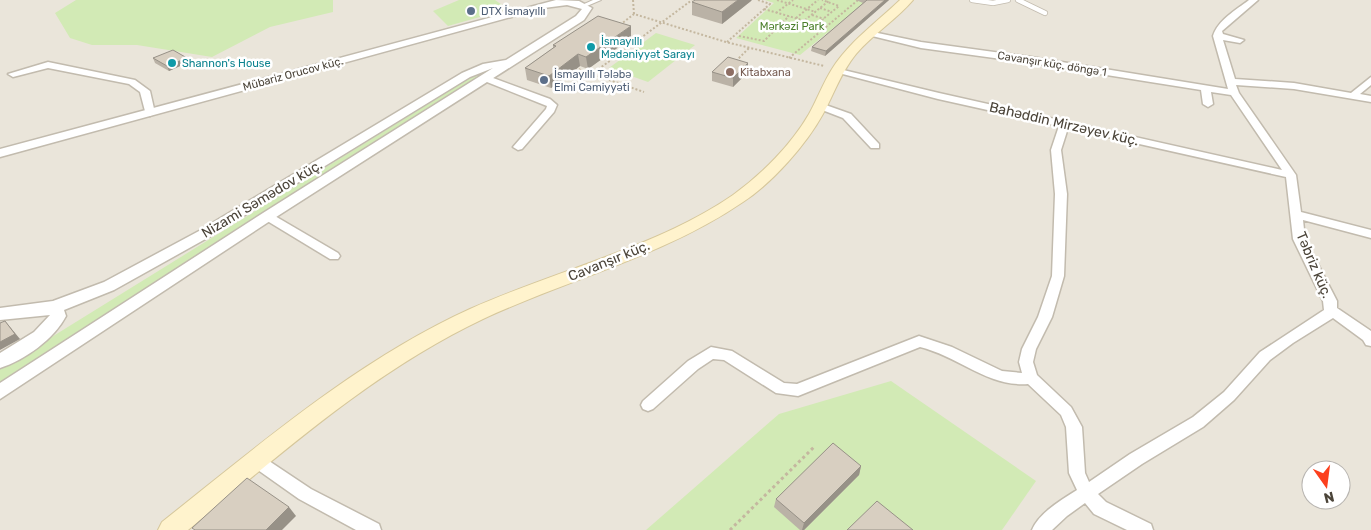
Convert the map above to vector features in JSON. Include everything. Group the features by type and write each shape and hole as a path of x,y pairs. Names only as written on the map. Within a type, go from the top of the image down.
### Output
{"main road":[{"name":"Cavanşır küç.","path":"170,530 353,386 438,334 510,300 660,240 719,211 764,177 787,155 820,106 838,70 871,32 907,0"}],"street":[{"name":"Mübariz Orucov küç.","path":"0,153 543,5 574,0 585,5"},
{"path":"0,392 268,216 485,78 515,61 580,18 585,12 585,5 598,0"},
{"path":"1240,40 1217,36 1222,26 1254,0"},
{"name":"Cavanşır küç. döngə 1","path":"871,32 921,45 1032,60 1205,88 1294,86 1371,99"},
{"name":"Təbriz küç.","path":"1040,530 1061,510 1136,459 1198,422 1228,396 1265,356 1288,339 1328,316 1331,310 1330,301 1299,239 1291,175 1233,87 1217,36"},
{"name":"Nizami Səmədov küç.","path":"0,314 55,307 109,286 204,234 466,75 487,66 515,61"},
{"path":"13,74 48,65 132,82 145,90 150,113"},
{"name":"Bahəddin Mirzəyev küç.","path":"838,70 938,96 1291,175"},
{"path":"485,78 548,101 552,105 551,110 518,147"},
{"path":"1354,95 1371,80"},
{"path":"1205,88 1208,104"},
{"path":"820,106 847,116 875,146"},
{"path":"1065,124 1056,150 1062,194 1058,276 1045,317 1029,349 1026,362 1031,378 1066,411 1074,427 1077,473 1086,493 1100,508 1145,530"},
{"path":"1297,215 1371,234"},
{"path":"268,216 334,256"},
{"path":"0,360 41,335 54,324 58,316 55,307"},
{"path":"1331,310 1368,336 1371,341"},
{"path":"648,405 693,365 711,353 728,355 781,389 798,390 919,341 931,343 992,374 1017,381 1031,378"},
{"path":"257,460 305,494 373,530"}],"lane":[{"path":"972,0 992,3 1008,0"},
{"path":"1018,0 1044,13"}],"path":[{"path":"633,0 634,14"},
{"path":"592,74 692,0"},
{"path":"758,0 770,4"},
{"path":"726,42 776,0 816,12"},
{"path":"776,13 793,0"},
{"path":"796,18 818,0"},
{"path":"817,24 839,6 822,0"},
{"path":"789,58 858,0"},
{"path":"805,20 829,1"},
{"path":"820,8 832,12"},
{"path":"764,9 826,27"},
{"path":"634,14 726,42 838,70"},
{"path":"618,26 634,14"},
{"path":"812,15 824,19"},
{"path":"828,15 837,18"},
{"path":"739,36 764,42 790,16"},
{"path":"730,67 749,48"},
{"path":"575,68 644,92"},
{"path":"730,530 814,447"}],"shaded area":[{"path":"0,0 1371,0 1371,530 0,530"}],"green space":[{"path":"76,0 333,0 333,12 270,27 212,57 137,45 92,45 70,38 55,13"},
{"path":"459,0 495,0 508,9 448,26 433,11"},
{"name":"Mərkəzi Park","path":"765,0 868,0 800,55 736,38 774,3"},
{"path":"656,33 695,45 648,82 609,68"},
{"path":"496,68 0,383 0,369 478,73"},
{"path":"891,381 1036,481 1002,530 646,530 779,414"}],"building":[{"path":"695,0 738,0 722,12 692,2"},
{"path":"867,0 885,0 826,51 812,47"},
{"path":"598,16 631,26 586,57 578,54 549,76 525,68 556,46 553,45"},
{"path":"173,50 187,58 167,66 153,58"},
{"path":"728,57 748,63 733,78 712,72"},
{"path":"5,321 15,334 0,342 0,323"},
{"path":"833,443 861,466 804,523 776,499"},
{"path":"247,478 289,507 266,530 195,530 192,528"},
{"path":"877,501 913,530 847,530"}],"place":[{"name":"DTX İsmayıllı","path":"471,11"},
{"name":"İsmayıllı Mədəniyyət Sarayı","path":"591,47"},
{"name":"Shannon's House","path":"172,63"},
{"name":"Kitabxana","path":"730,72"},
{"name":"İsmayıllı Tələbə Elmi Cəmiyyəti","path":"544,80"}]}
